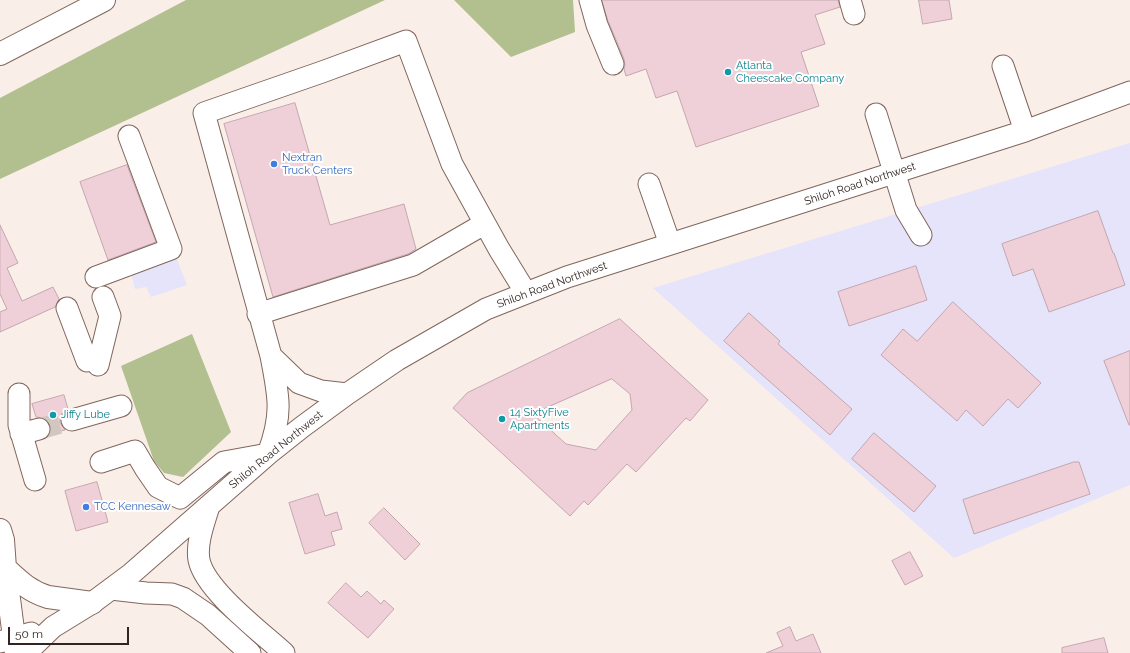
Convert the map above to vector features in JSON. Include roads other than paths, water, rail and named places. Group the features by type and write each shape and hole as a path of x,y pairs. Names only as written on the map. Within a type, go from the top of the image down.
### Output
{"main road":[{"path":"0,54 104,0"},
{"path":"0,530 3,540 14,646"},
{"path":"5,568 26,587 41,595 56,599 92,603"}],"street":[{"path":"590,0 597,25 613,64"},
{"path":"101,462 135,451 144,468 158,487 180,498 224,462 268,454 275,436 279,405 271,356 258,314 204,112 322,72 406,41 452,164 484,224 526,293"},
{"path":"1003,66 1024,131"},
{"name":"Shiloh Road Northwest","path":"14,646 53,627 92,603 111,589 147,561 268,454 347,394 414,350 486,309 567,277 1024,131 1130,92"},
{"path":"876,114 906,210 921,235"},
{"path":"96,277 171,249 129,136"},
{"path":"649,184 670,244"},
{"path":"258,314 413,265 484,224"},
{"path":"67,308 93,363 110,316 103,297"},
{"path":"271,356 299,383 321,391 347,394"},
{"path":"19,394 29,427 34,480"},
{"path":"70,415 93,414 121,406"},
{"path":"209,506 199,549 199,560 203,573 220,595 284,653"},
{"path":"111,589 172,594 182,598 208,616 250,653"}],"tunnel":[{"path":"39,429 72,420"}],"place":[{"name":"Atlanta Cheescake Company","path":"728,72"},
{"name":"Nextran Truck Centers","path":"274,164"},
{"name":"Jiffy Lube","path":"53,415"},
{"name":"14 SixtyFive Apartments","path":"502,419"},
{"name":"TCC Kennesaw","path":"86,507"}]}
